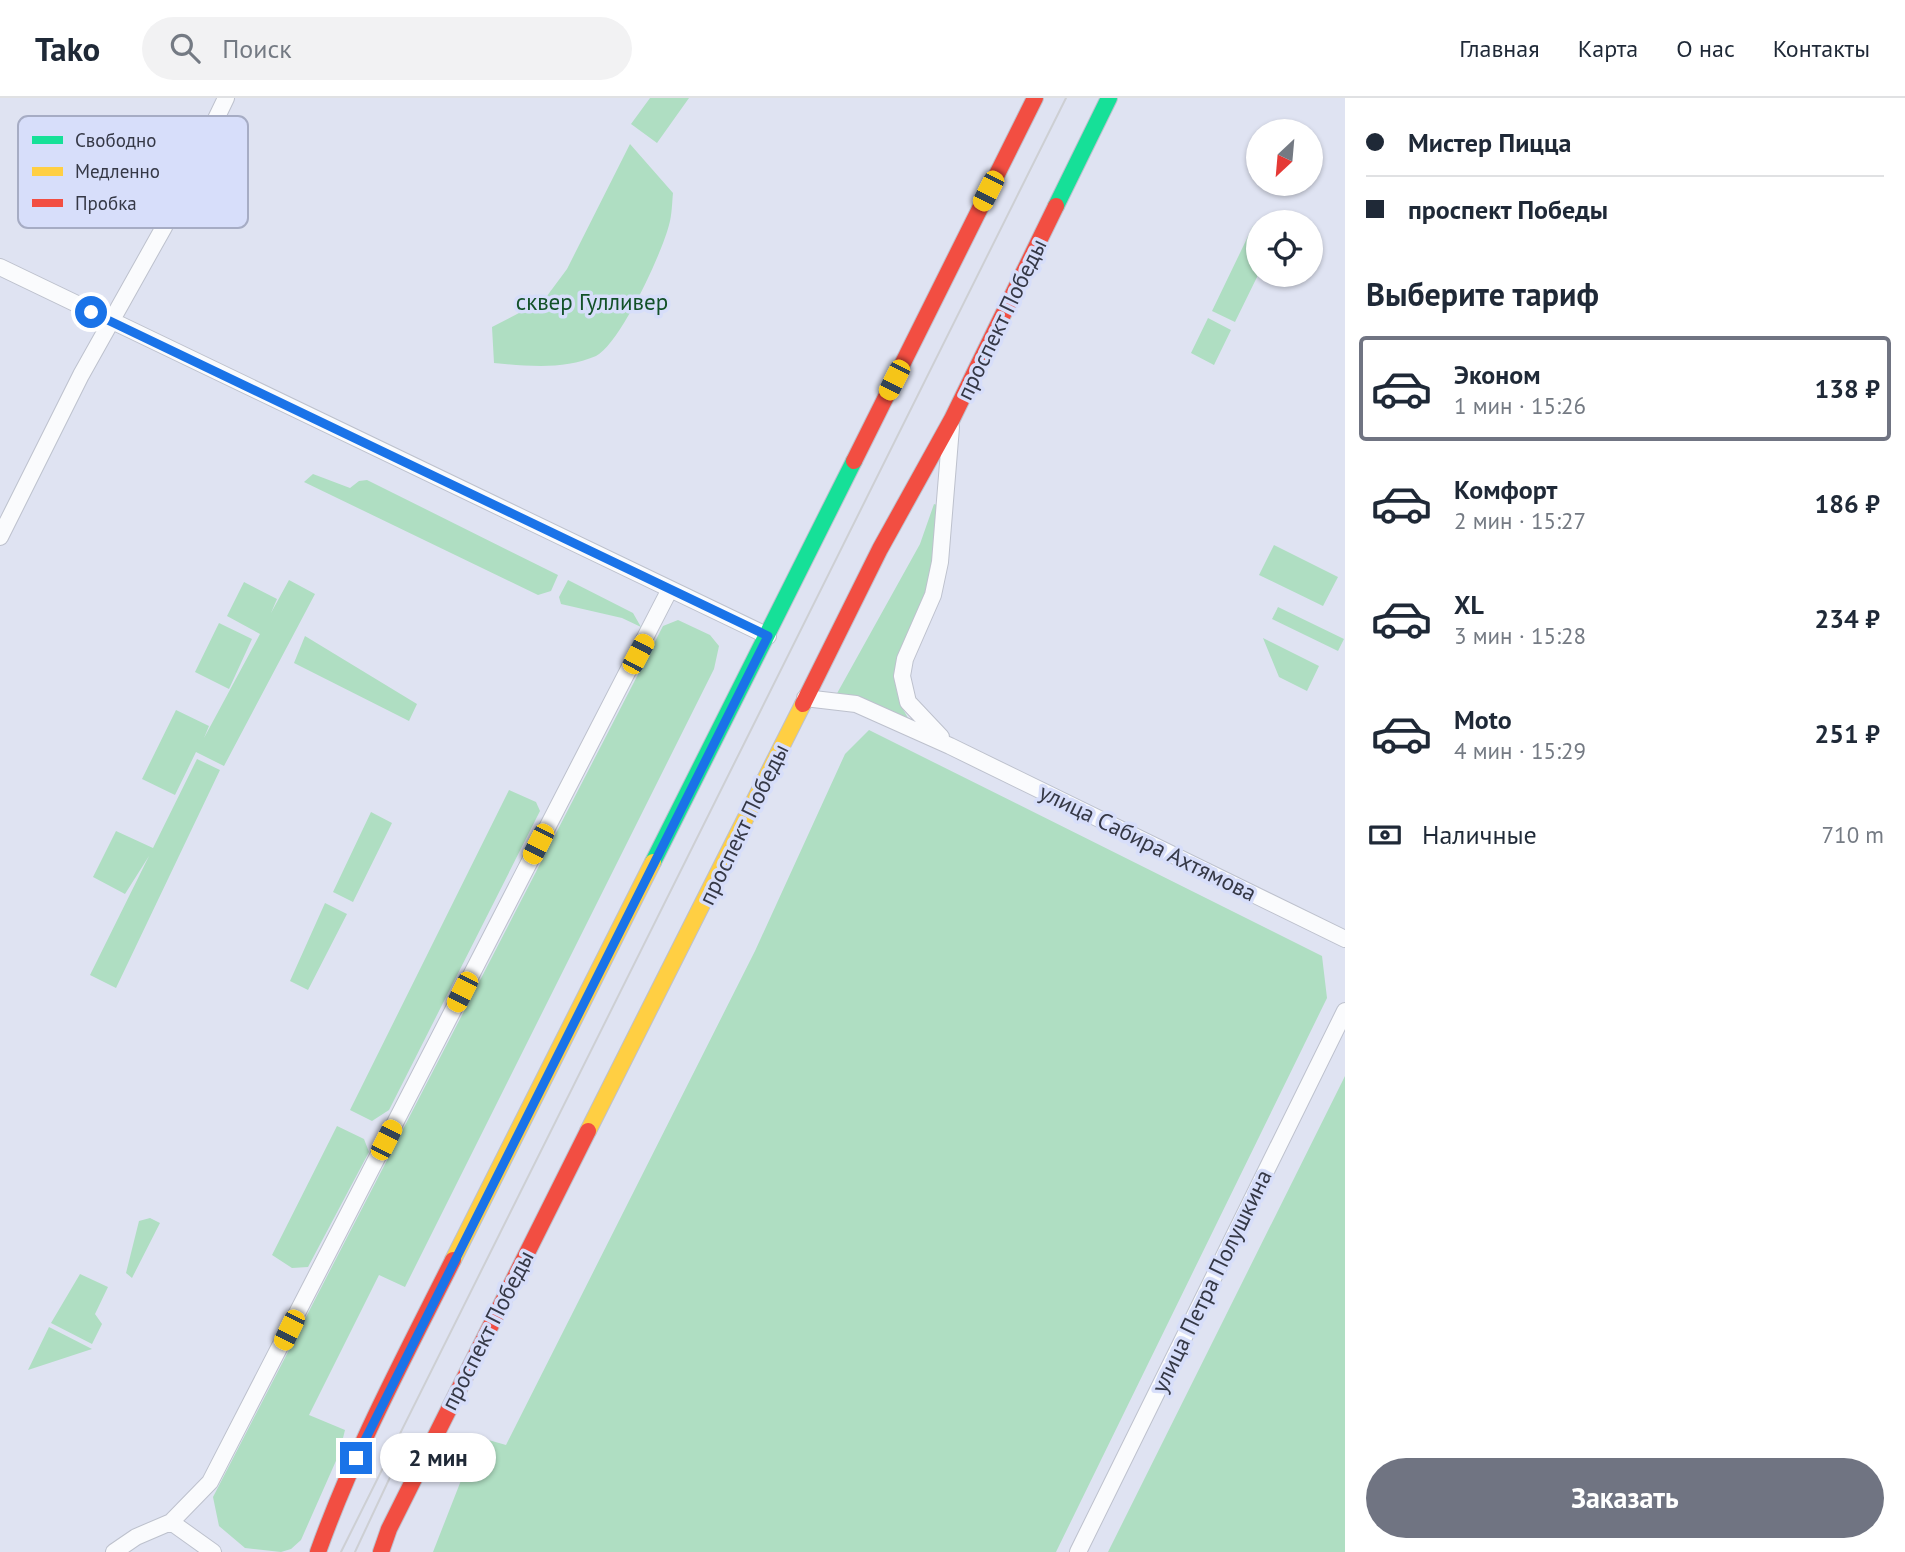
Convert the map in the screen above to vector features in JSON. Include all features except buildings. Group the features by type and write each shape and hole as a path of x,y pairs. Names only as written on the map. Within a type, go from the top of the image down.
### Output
{"main road":[{"path":"318,1552 336,1502 377,1413 1035,98"},
{"name":"проспект Победы","path":"381,1552 390,1528 504,1295 724,865 880,549 952,419 1109,98"}],"street":[{"path":"217,116 226,98"},
{"path":"0,537 80,374 112,323 163,228"},
{"path":"0,267 669,591 768,636"},
{"name":"улица Сабира Ахтямова","path":"950,746 915,712 904,692 902,676 905,659 933,595 940,562 952,419"},
{"path":"114,1552 136,1537 171,1522 211,1482 669,591"},
{"name":"улица Сабира Ахтямова","path":"805,698 856,704 950,746 1345,939"},
{"name":"улица Петра Полушкина","path":"1078,1552 1345,1011"},
{"path":"171,1522 213,1552"}],"green space":[{"path":"650,98 689,98 657,143 631,124"},
{"name":"сквер Гулливер","path":"630,144 673,193 671,217 665,238 628,317 606,348 596,356 546,366 494,363 492,327 544,300 567,269"},
{"path":"1246,241 1246,287 1252,287 1235,322 1212,311"},
{"path":"1208,318 1231,330 1214,365 1191,353"},
{"path":"313,474 350,488 359,481 367,480 558,575 551,591 538,595 304,482"},
{"path":"934,504 937,505 937,563 897,663 895,682 900,701 911,722 835,697 920,544"},
{"path":"1274,545 1338,577 1323,606 1259,575"},
{"path":"289,580 315,594 224,766 196,752 175,795 142,779 176,710 209,726 204,738 260,634 227,616 244,582 277,599 271,613"},
{"path":"568,580 633,613 641,627 622,618 561,604 559,597"},
{"path":"1278,607 1344,639 1338,651 1272,619"},
{"path":"678,620 710,635 719,646 714,669 405,1287 379,1275 309,1415 345,1430 339,1454 301,1540 291,1549 281,1552 245,1548 219,1526 213,1497 663,626"},
{"path":"219,623 252,639 229,689 195,672"},
{"path":"305,636 417,704 409,721 294,663"},
{"path":"1263,638 1319,666 1307,691 1279,677"},
{"path":"869,730 1322,956 1327,998 1056,1552 433,1552 478,1437 506,1445 755,951 845,754"},
{"path":"197,759 220,770 116,988 90,975 149,856 125,894 93,877 116,831 153,848"},
{"path":"509,790 536,802 540,811 389,1110 372,1121 350,1110"},
{"path":"371,812 392,823 353,902 333,892"},
{"path":"325,903 347,914 308,990 290,981"},
{"path":"1345,1076 1345,1552 1108,1552"},
{"path":"337,1126 364,1139 369,1152 308,1267 292,1268 272,1255"},
{"path":"150,1218 160,1223 132,1278 126,1273 139,1221"},
{"path":"80,1274 108,1287 95,1314 102,1324 92,1344 51,1323"},
{"path":"49,1327 92,1349 28,1370"}],"tram line":[{"path":"341,1552 1066,98"},
{"path":"355,1552 407,1441"}],"traffic: fast":[{"path":"1056,206 1109,98"},
{"path":"653,862 854,461"}],"traffic: slow":[{"path":"588,1131 803,704"},
{"path":"453,1260 653,862"}],"traffic: jam":[{"path":"854,461 1035,98"},
{"path":"803,704 880,549 952,419 1056,206"},
{"path":"381,1552 389,1529 588,1131"},
{"path":"318,1552 364,1441 453,1260"}],"route":[{"path":"91,312 579,548 768,636 533,1100 356,1458"}]}
